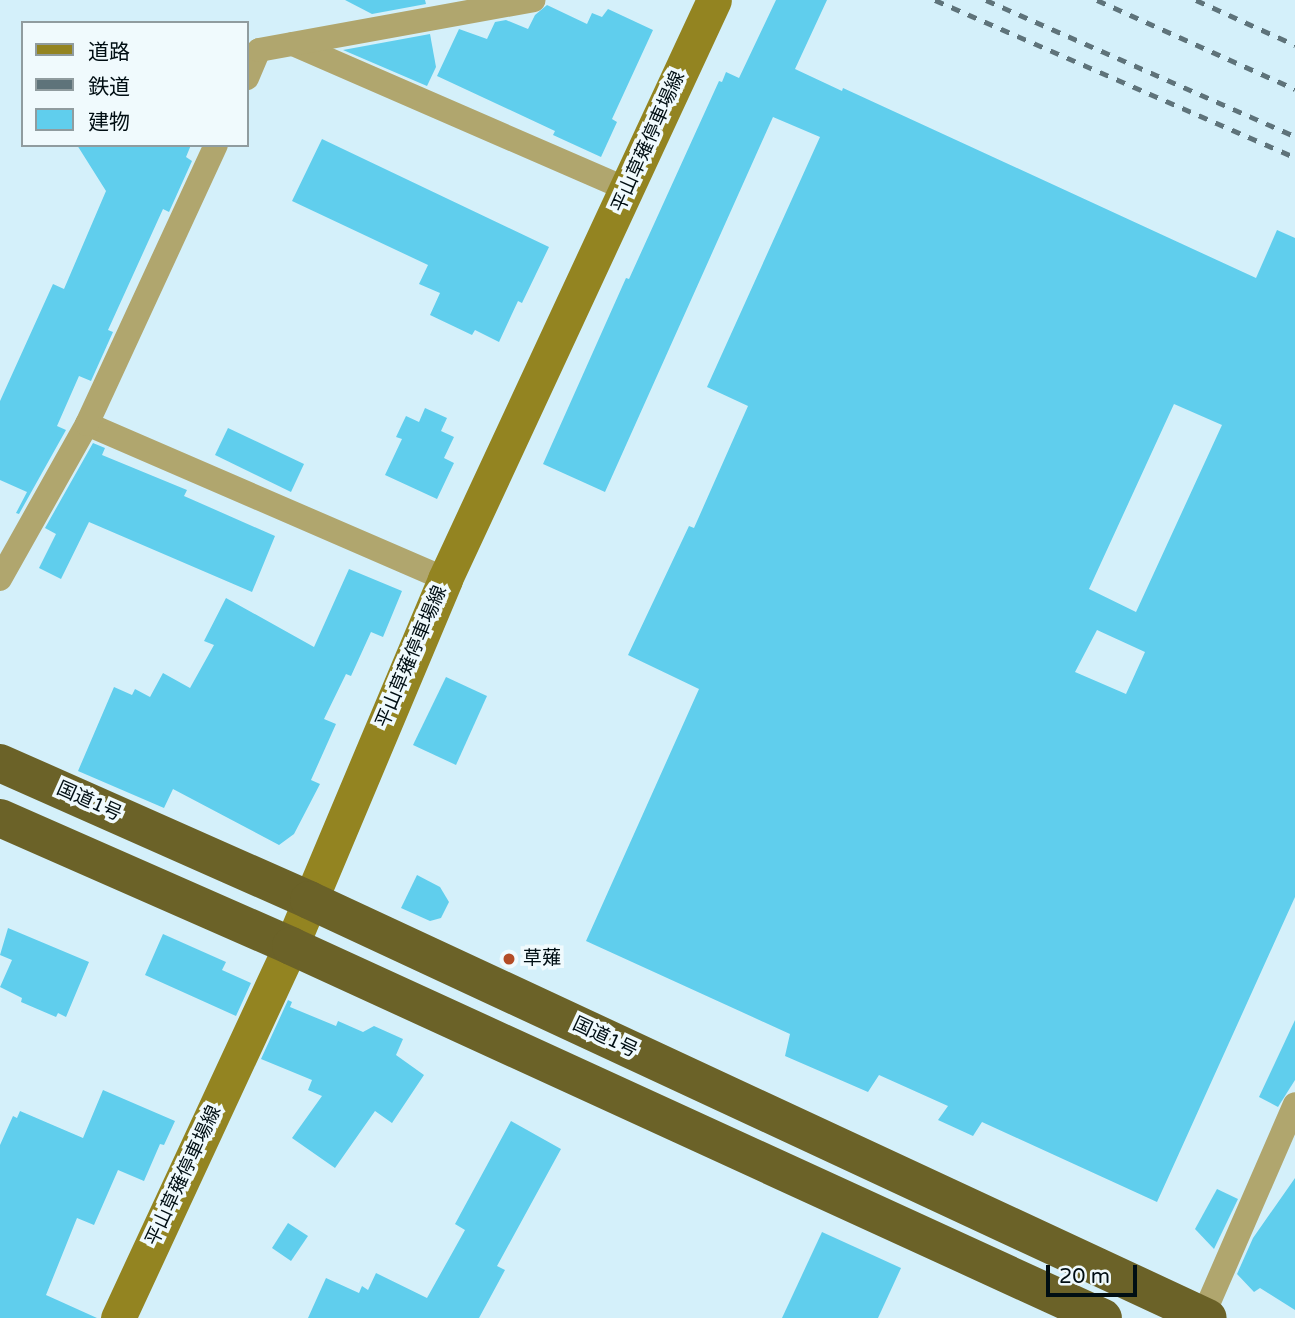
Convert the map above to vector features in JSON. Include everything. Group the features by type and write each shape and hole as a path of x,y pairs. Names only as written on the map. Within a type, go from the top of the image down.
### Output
{"highway":[{"name":"国道1号","path":"0,763 309,900 1204,1317"},
{"path":"0,818 291,946 1103,1318"}],"main road":[{"name":"平山草薙停車場線","path":"118,1318 291,946 445,579 714,0"}],"street":[{"path":"248,76 259,50 533,0"},
{"path":"293,44 628,190"},
{"path":"0,579 87,424 215,147"},
{"path":"87,424 445,579"},
{"path":"1204,1317 1295,1104"}],"building":[{"path":"345,0 425,0 426,4 372,14"},
{"path":"776,0 827,0 795,69 842,91 843,88 1256,278 1277,230 1295,238 1295,897 1157,1202 982,1122 973,1136 938,1120 948,1106 879,1075 868,1092 785,1056 790,1034 586,941 699,689 628,655 689,526 694,528 748,406 707,387 820,137 773,117 605,492 543,464 626,278 629,279 719,81 722,82 726,72 739,78","holes":["1174,404 1222,425 1136,612 1089,589","1097,630 1145,652 1126,694 1075,672"]},
{"path":"547,5 587,24 592,13 602,17 608,9 653,30 612,119 617,122 601,157 553,135 555,131 437,76 459,29 487,39 495,22 506,20 528,29 535,15"},
{"path":"430,34 436,67 427,86 343,50"},
{"path":"322,139 549,247 522,303 518,301 499,342 475,330 472,335 430,315 440,293 419,284 428,265 292,201"},
{"path":"78,147 190,147 186,157 192,161 169,212 163,209 108,330 113,332 91,381 79,376 57,426 66,430 19,514 16,513 27,492 0,480 0,401 53,284 64,289 106,191"},
{"path":"425,408 447,418 441,431 454,437 444,458 454,463 437,499 385,475 402,439 396,437 406,416 419,422"},
{"path":"228,428 304,464 291,492 215,455"},
{"path":"93,443 105,448 102,455 187,490 184,496 275,536 252,592 89,522 61,579 39,568 56,534 45,528"},
{"path":"349,569 402,591 383,637 371,632 351,676 346,674 324,719 336,724 311,780 320,784 294,834 279,845 173,789 164,808 78,771 114,687 132,695 135,689 150,697 163,673 190,688 214,645 204,641 226,598 314,647"},
{"path":"446,677 487,696 456,765 413,745"},
{"path":"417,875 440,887 449,902 441,918 430,921 401,908"},
{"path":"8,928 89,962 66,1017 58,1013 56,1017 21,1002 22,998 0,987 12,960 0,955"},
{"path":"163,934 226,962 222,970 251,983 236,1016 145,975"},
{"path":"288,1000 292,1002 290,1007 336,1026 338,1021 363,1032 374,1026 403,1039 396,1055 424,1075 392,1123 375,1111 335,1168 292,1138 322,1096 308,1090 312,1080 261,1059"},
{"path":"1295,1020 1295,1080 1278,1107 1259,1097"},
{"path":"103,1090 175,1121 164,1145 160,1144 144,1181 118,1170 94,1225 77,1218 46,1295 97,1318 0,1318 0,1145 13,1116 17,1118 20,1111 83,1138"},
{"path":"511,1121 561,1149 497,1266 505,1270 479,1318 308,1318 326,1278 359,1293 362,1286 368,1290 376,1273 427,1298 465,1230 455,1224"},
{"path":"1295,1178 1295,1310 1260,1288 1254,1292 1237,1274 1253,1238"},
{"path":"1217,1189 1238,1199 1214,1249 1195,1229"},
{"path":"288,1223 308,1236 291,1261 272,1248"},
{"path":"822,1232 901,1268 878,1318 782,1318"}],"railway":[{"path":"935,0 1295,157"},
{"path":"986,0 1295,136"},
{"path":"1097,0 1295,89"},
{"path":"1196,0 1295,45"}],"place":[{"name":"草薙","path":"509,959"}]}
